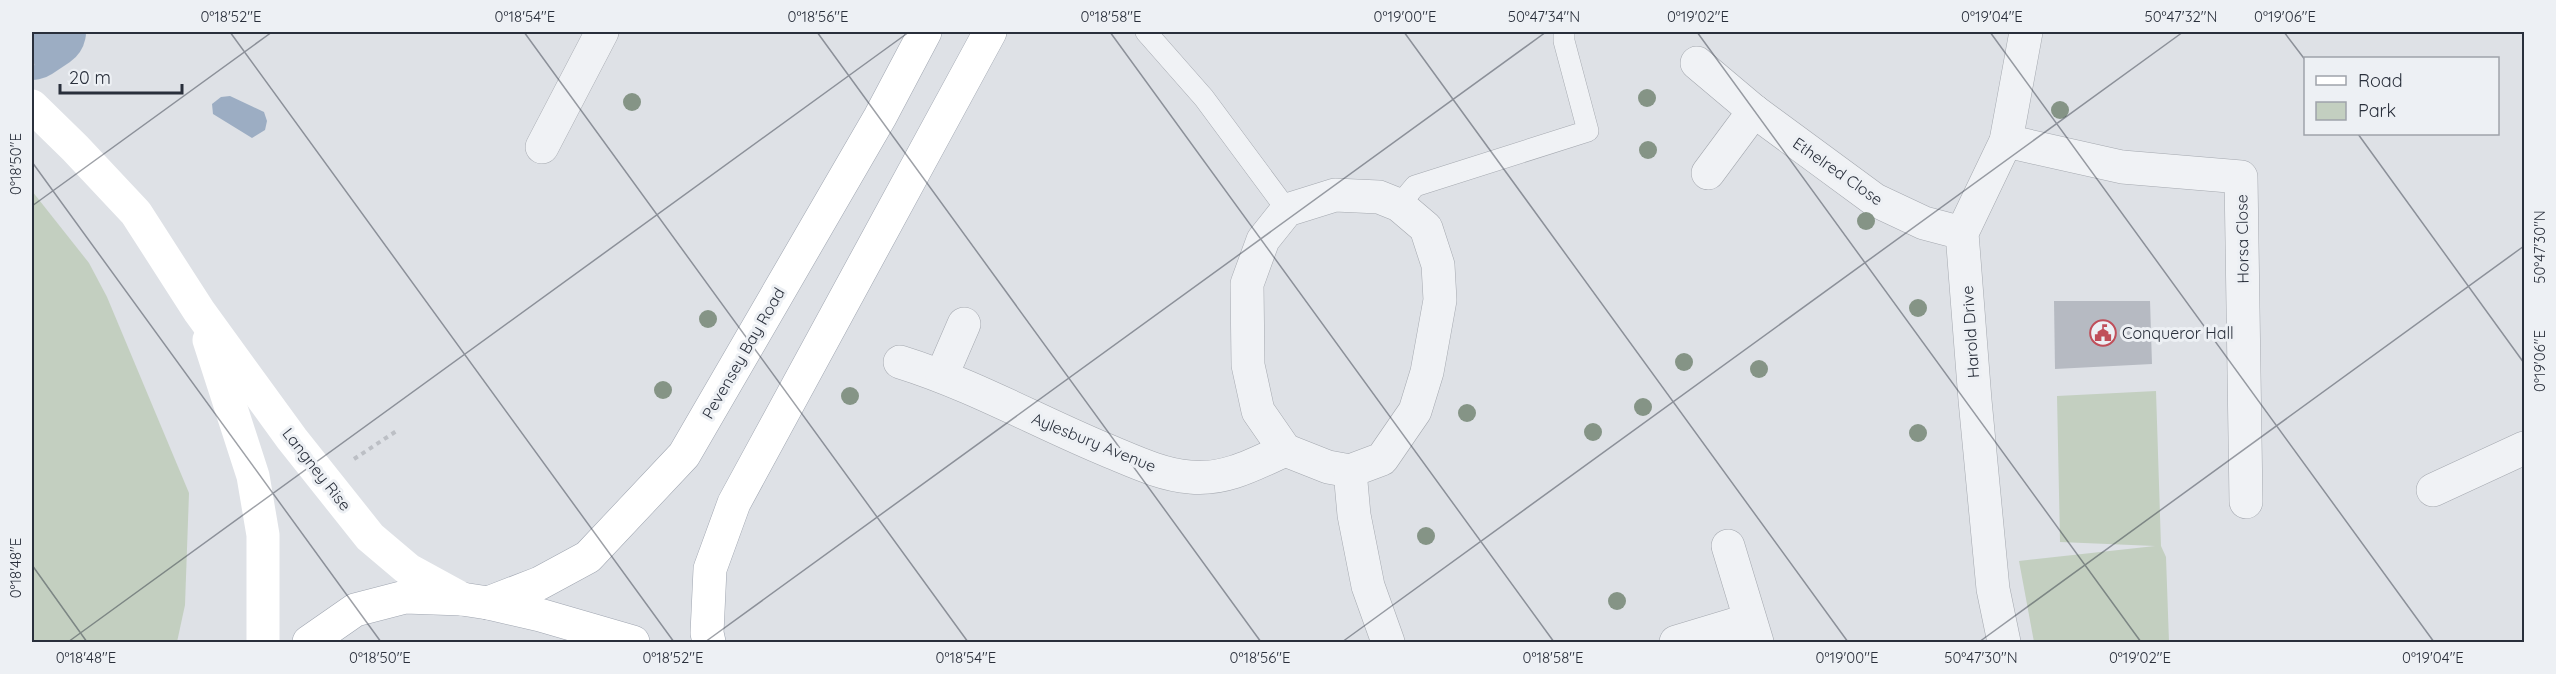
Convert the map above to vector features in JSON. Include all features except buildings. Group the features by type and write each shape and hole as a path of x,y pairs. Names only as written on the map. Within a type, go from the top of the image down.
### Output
{"main road":[{"name":"Pevensey Bay Road","path":"475,601 540,583 588,557 684,455 880,117 925,32"},
{"path":"709,642 707,633 710,569 734,503 990,32"},
{"name":"Langney Rise","path":"32,106 136,213 199,310 370,537 409,570 475,601"},
{"name":"Langney Rise","path":"199,310 253,476 263,535 263,642"},
{"path":"309,642 355,610 405,597 475,601 540,615 633,642"}],"street":[{"path":"542,147 603,32"},
{"path":"1962,233 2006,141 2026,32"},
{"name":"Ethelred Close","path":"1697,63 1754,111 1875,200 1924,223 1962,233"},
{"path":"1708,173 1754,111"},
{"name":"Horsa Close","path":"2006,141 2122,168 2241,177 2246,502"},
{"path":"1335,195 1379,197 1399,205 1426,228 1438,265 1440,300 1427,372 1415,411 1382,459 1350,471 1328,467 1285,450 1258,411 1248,365 1247,284 1263,240 1287,210 1335,195"},
{"name":"Harold Drive","path":"1962,233 1975,400 1994,589 2004,642"},
{"path":"942,375 964,324"},
{"name":"Aylesbury Avenue","path":"900,362 942,375 1077,438 1139,463 1190,477 1232,474 1285,450"},
{"path":"2433,490 2524,448"},
{"path":"1350,471 1354,515 1368,586 1388,642"},
{"path":"1676,642 1753,631 1728,546"}],"lane":[{"path":"1146,32 1204,98 1287,210"},
{"path":"1399,205 1415,186 1588,132 1564,41 1564,32"}],"path":[{"path":"325,479 398,430"}],"green space":[{"path":"32,191 89,263 107,297 189,493 185,605 177,642 32,642"},
{"path":"2156,391 2161,546 2166,557 2169,642 2034,642 2019,561 2155,546 2060,542 2057,396"}],"water":[{"path":"230,96 264,112 267,121 265,130 252,138 213,114 212,104 221,97"}],"waterway":[{"path":"32,44 50,32"}],"place":[{"name":"Conqueror Hall","path":"2103,333"}]}
